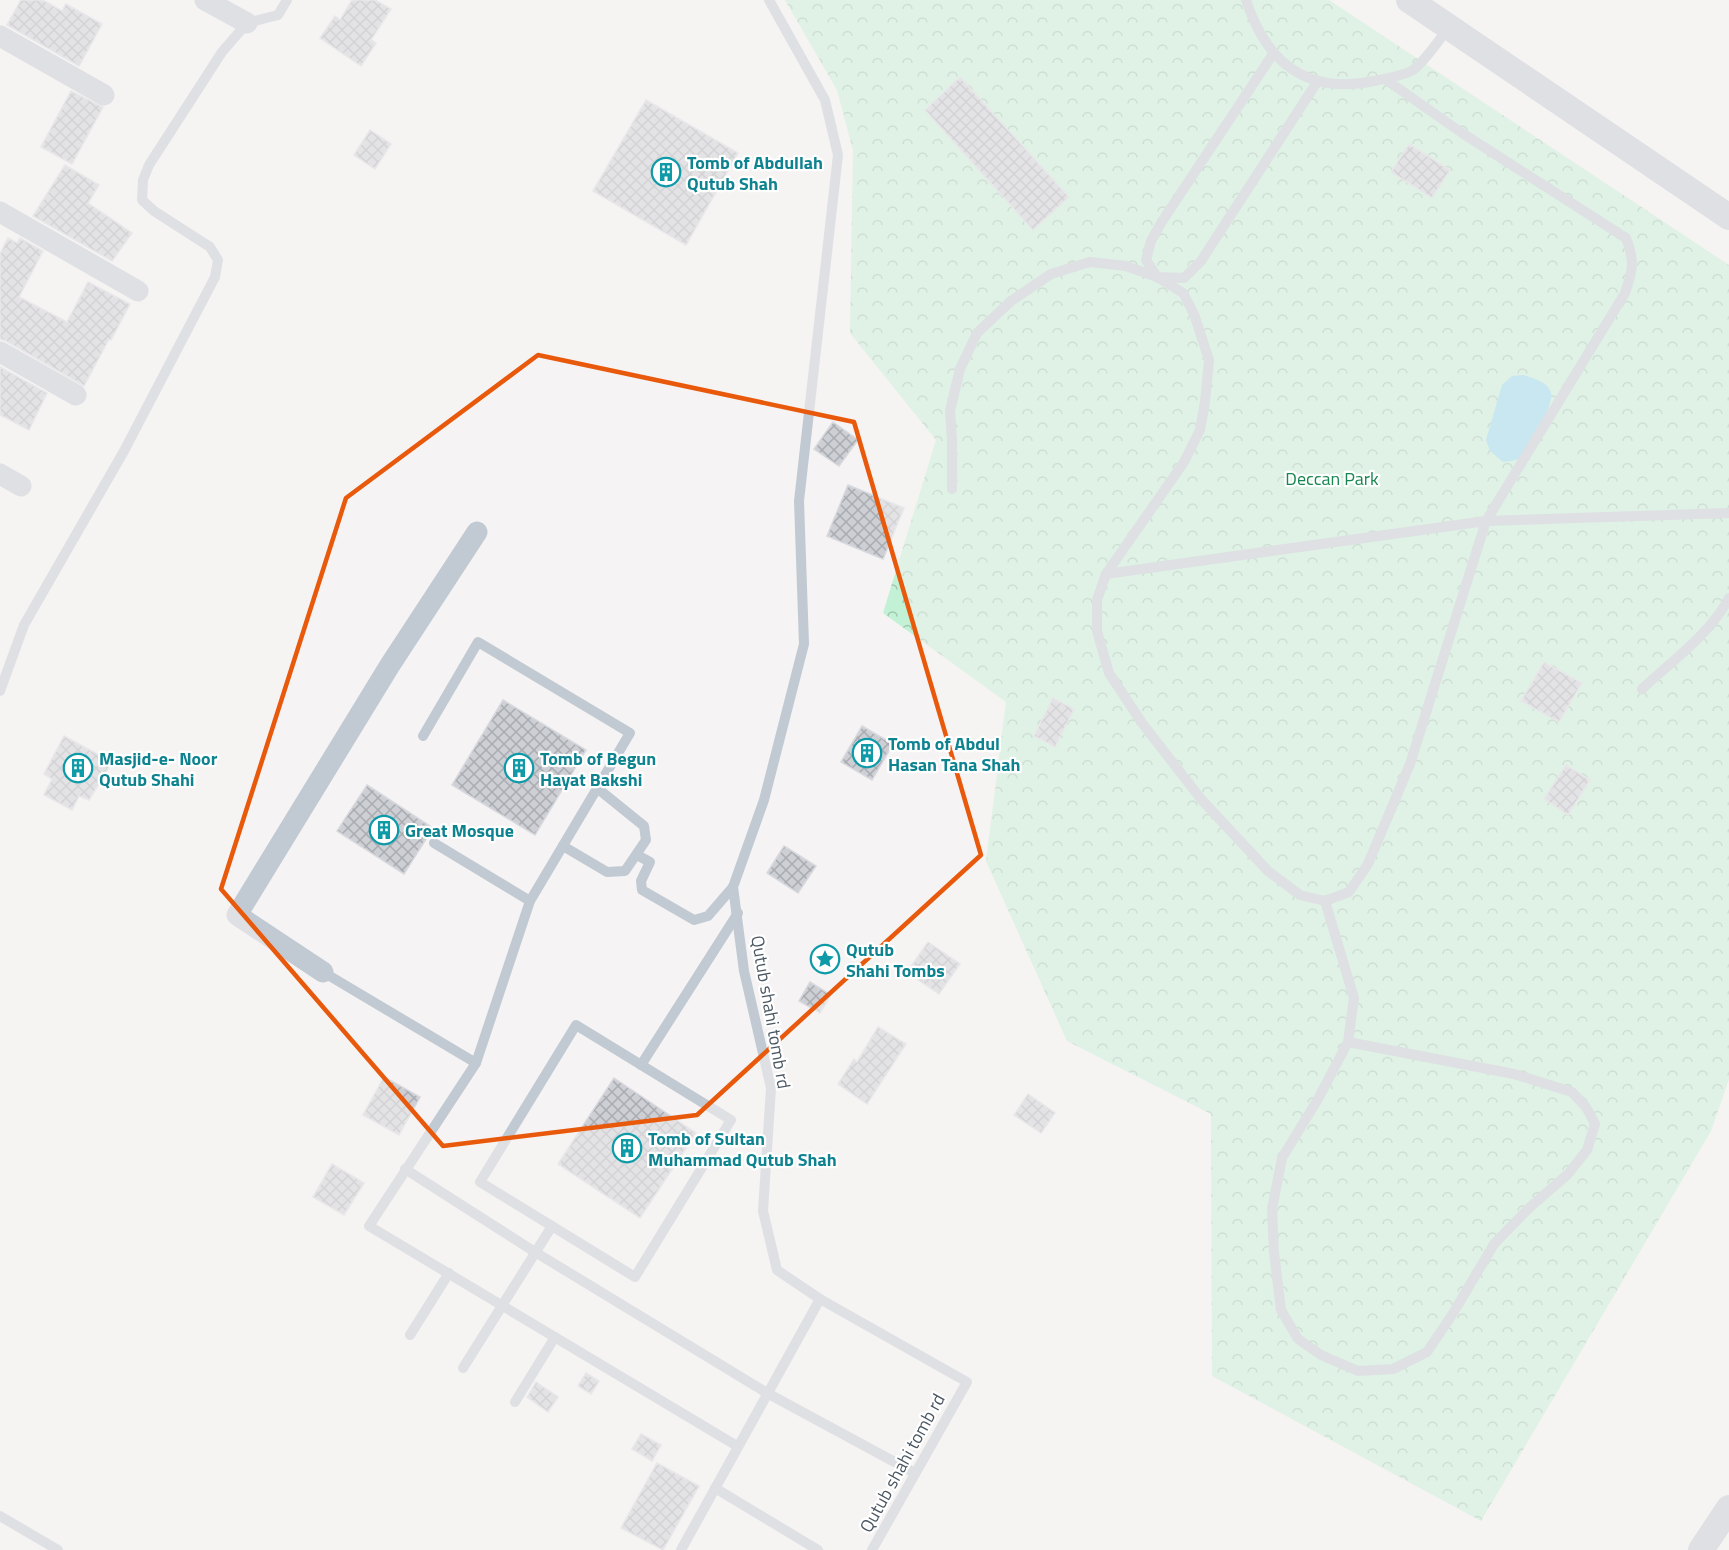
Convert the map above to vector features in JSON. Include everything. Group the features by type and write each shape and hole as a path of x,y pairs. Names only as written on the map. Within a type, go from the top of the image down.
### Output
{"street":[{"path":"205,0 247,23"},
{"path":"1409,0 1729,217"},
{"path":"0,36 104,95"},
{"path":"3,221 138,291"},
{"path":"0,352 76,395"},
{"path":"0,474 21,486"},
{"path":"323,972 237,915 390,665 477,532"},
{"path":"1701,1550 1729,1508"}],"lane":[{"path":"0,691 24,625 124,451 215,277 218,260 210,247 154,211 142,200 143,180 149,165 222,52 247,23 278,15 287,0"},
{"path":"638,855 650,862 641,881 642,890 694,920 708,916 733,887 764,800 804,644 799,501 838,155 825,100 769,0"},
{"path":"1246,0 1252,19 1273,54 1288,66 1317,82 1359,84 1412,71 1449,27"},
{"path":"1157,277 1146,260 1151,241 1195,170 1273,54"},
{"path":"952,489 950,411 960,369 977,333 1011,301 1052,274 1090,262 1125,266 1157,277 1183,293 1194,314 1209,360 1200,430 1184,462 1106,574 1097,600 1097,631 1109,673 1136,713 1201,799 1268,871 1300,895 1325,901 1349,892 1368,864 1410,764 1486,520 1625,293 1632,273 1633,255 1626,238 1462,133 1384,79"},
{"path":"1157,277 1184,278 1201,261 1317,82"},
{"path":"1106,574 1486,520 1729,513"},
{"path":"1642,689 1704,631 1720,614 1729,598"},
{"path":"423,736 478,642 630,733 530,900 476,1063 369,1226 737,1446"},
{"path":"563,846 607,872 625,872 638,855 646,840 644,826 597,788"},
{"path":"434,843 530,900"},
{"name":"Qutub shahi tomb rd","path":"733,887 744,971 771,1088 763,1211 777,1270 820,1299 967,1382 872,1550"},
{"path":"1325,901 1354,998 1348,1042 1318,1099 1282,1158 1272,1209 1274,1252 1281,1310 1298,1339 1321,1354 1358,1371 1393,1369 1427,1352 1494,1244 1529,1208 1568,1174 1587,1150 1595,1124 1586,1107 1572,1092 1514,1074 1348,1042"},
{"path":"641,1065 738,913"},
{"path":"323,972 476,1063"},
{"path":"576,1025 641,1065 731,1120 635,1277 480,1182 576,1025"},
{"path":"405,1169 535,1252 767,1393 915,1473"},
{"path":"463,1368 552,1226"},
{"path":"410,1335 449,1273"},
{"path":"681,1550 820,1299"},
{"path":"515,1402 555,1337"},
{"path":"715,1488 818,1550"},
{"path":"0,1516 58,1550"}],"highlighted area":[{"path":"538,355 854,422 981,855 697,1115 443,1146 221,889 346,498"}],"green space":[{"name":"Deccan Park","path":"785,0 1329,0 1729,265 1729,1079 1711,1131 1481,1521 1212,1376 1211,1114 1067,1041 986,861 1006,702 883,613 936,440 850,333 853,150 837,90"}],"water":[{"path":"1524,375 1547,386 1551,399 1541,426 1526,453 1518,459 1503,462 1490,451 1486,440 1502,385 1512,376"}],"building":[{"path":"21,0 43,0 62,11 66,4 102,24 79,66 7,25"},
{"path":"352,0 375,0 391,9 371,40 376,43 361,66 320,38 335,16 340,20"},
{"path":"960,77 1069,197 1033,230 925,110"},
{"path":"71,91 103,107 72,164 41,147"},
{"name":"Tomb of Abdullah Qutub Shah","path":"646,100 738,153 686,245 593,191"},
{"path":"370,130 391,144 375,169 354,155"},
{"path":"1409,144 1450,170 1432,198 1391,172"},
{"path":"65,165 99,185 88,203 132,233 112,261 33,216"},
{"path":"8,238 17,243 20,238 43,251 19,297 67,322 88,282 130,304 84,386 0,339 0,254"},
{"path":"0,367 47,393 29,430 0,415"},
{"path":"833,422 858,440 839,466 814,449"},
{"path":"848,485 904,508 883,559 827,536"},
{"path":"1544,662 1582,683 1559,722 1521,701"},
{"path":"1053,698 1074,709 1055,747 1034,736"},
{"name":"Tomb of Begun Hayat Bakshi","path":"503,700 586,750 535,835 452,785"},
{"name":"Tomb of Abdul Hasan Tana Shah","path":"862,726 893,744 872,780 841,762"},
{"name":"Masjid-e- Noor Qutub Shahi","path":"64,736 112,762 89,800 79,796 72,810 44,795 52,779 44,774"},
{"path":"1566,765 1590,780 1568,815 1544,799"},
{"name":"Great Mosque","path":"367,785 433,828 404,874 337,831"},
{"path":"784,846 816,866 798,893 767,873"},
{"path":"928,942 960,964 939,994 907,972"},
{"path":"810,982 831,995 820,1013 799,1001"},
{"path":"878,1027 906,1044 867,1104 838,1084 854,1059 857,1062"},
{"path":"384,1077 420,1097 399,1135 363,1115"},
{"name":"Tomb of Sultan Muhammad Qutub Shah","path":"614,1078 696,1133 640,1218 558,1164"},
{"path":"1028,1094 1055,1113 1041,1133 1014,1115"},
{"path":"332,1164 364,1183 344,1215 313,1197"},
{"path":"586,1373 599,1381 591,1394 578,1386"},
{"path":"536,1382 558,1397 548,1412 527,1397"},
{"path":"641,1434 661,1445 652,1461 632,1449"},
{"path":"657,1463 699,1486 663,1550 621,1528"}],"place":[{"name":"Tomb of Abdullah Qutub Shah","path":"666,172"},
{"name":"Tomb of Abdul Hasan Tana Shah","path":"867,753"},
{"name":"Masjid-e- Noor Qutub Shahi","path":"78,768"},
{"name":"Tomb of Begun Hayat Bakshi","path":"519,768"},
{"name":"Great Mosque","path":"384,830"},
{"name":"Qutub Shahi Tombs","path":"825,959"},
{"name":"Tomb of Sultan Muhammad Qutub Shah","path":"627,1148"}]}
